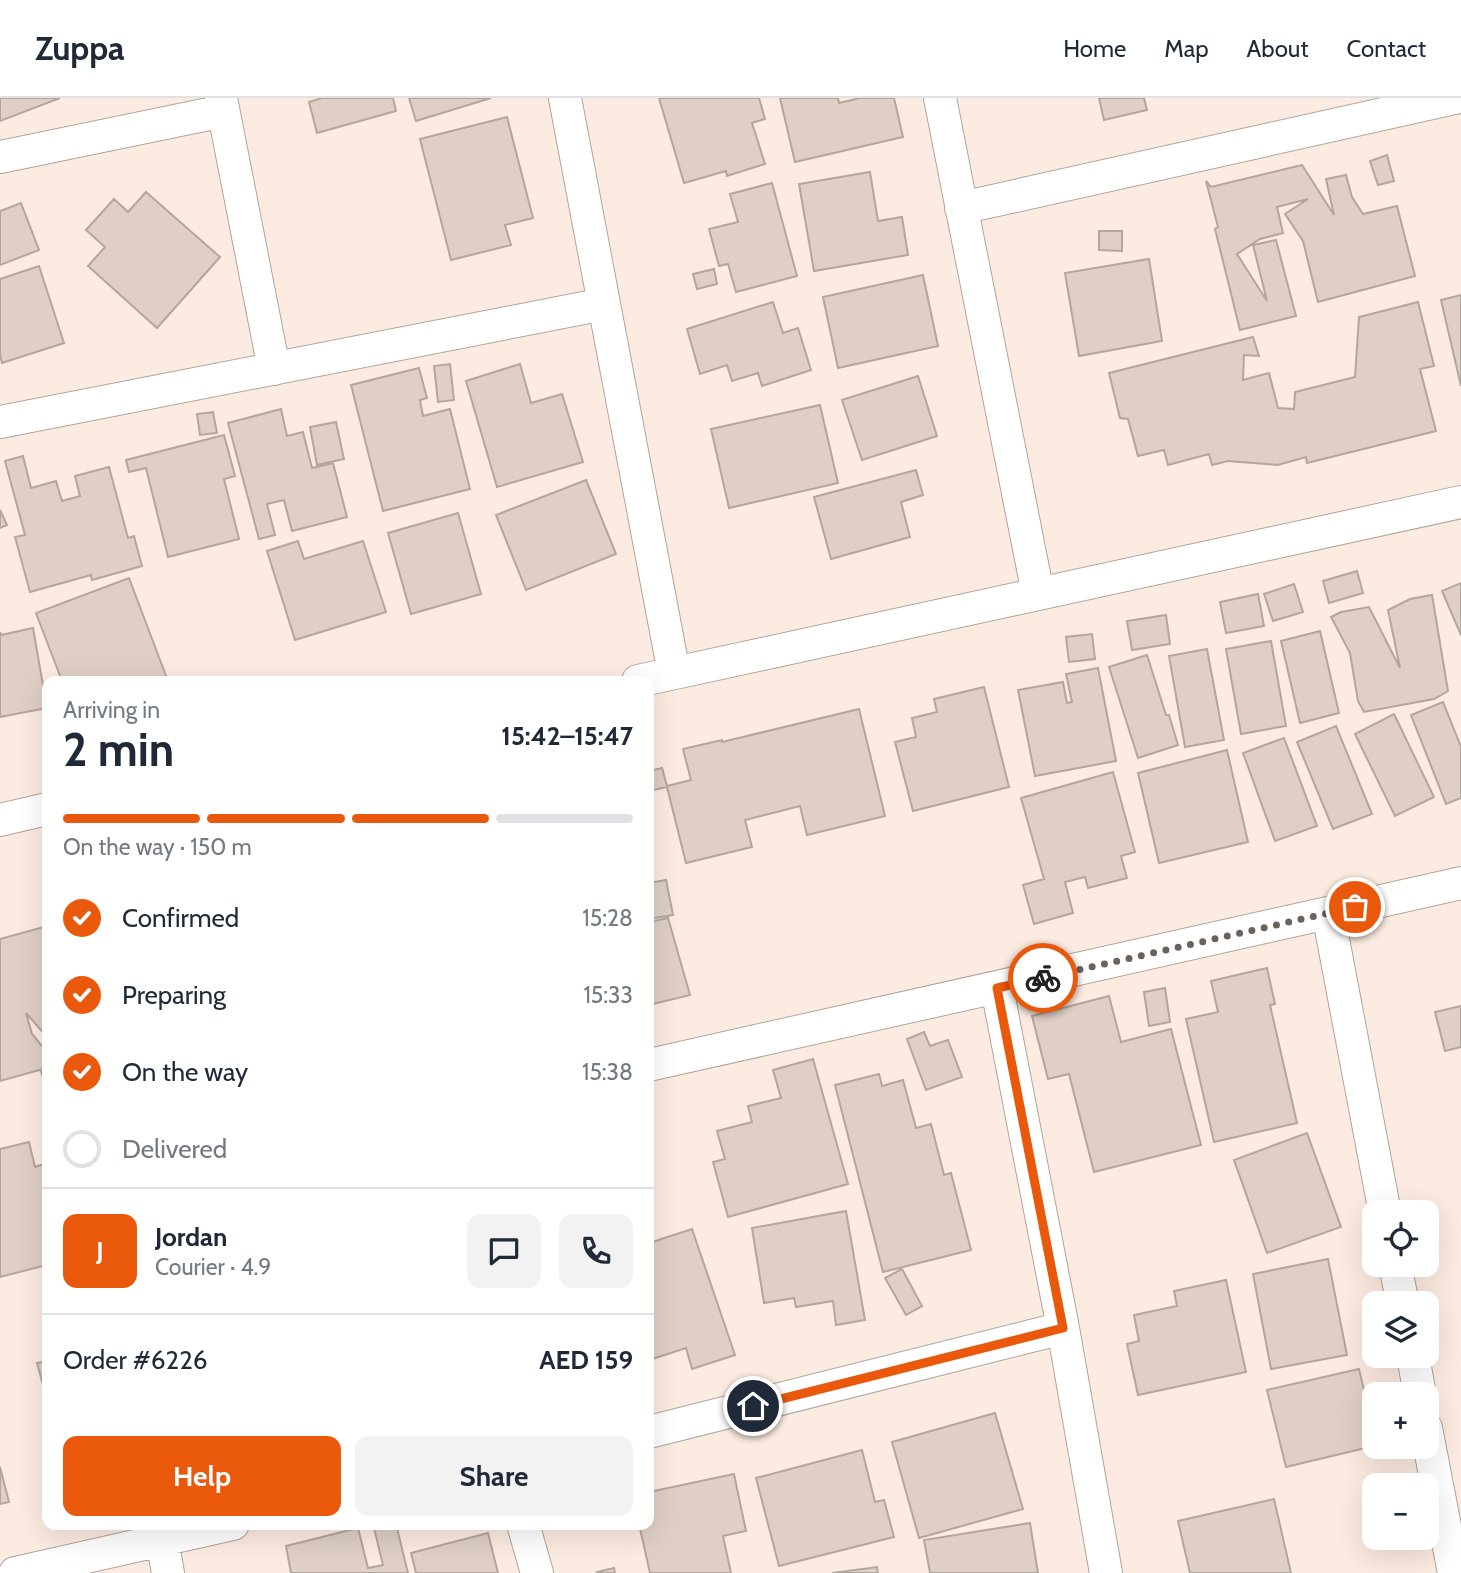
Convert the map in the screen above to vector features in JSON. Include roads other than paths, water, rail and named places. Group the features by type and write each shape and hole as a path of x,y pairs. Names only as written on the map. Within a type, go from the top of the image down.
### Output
{"street":[{"path":"565,98 674,673"},
{"path":"940,98 1038,594"},
{"path":"961,208 1455,98"},
{"path":"0,157 222,104 274,369"},
{"path":"0,422 604,304"},
{"path":"654,677 1461,502"},
{"path":"0,820 42,810"},
{"path":"654,1064 1461,883"},
{"path":"1328,913 1383,1200"},
{"path":"997,988 1063,1328 1106,1573"},
{"path":"654,1431 1063,1328"},
{"path":"1432,1459 1454,1573"},
{"path":"15,1573 205,1530"},
{"path":"525,1530 537,1573"},
{"path":"162,1539 168,1573"}]}
